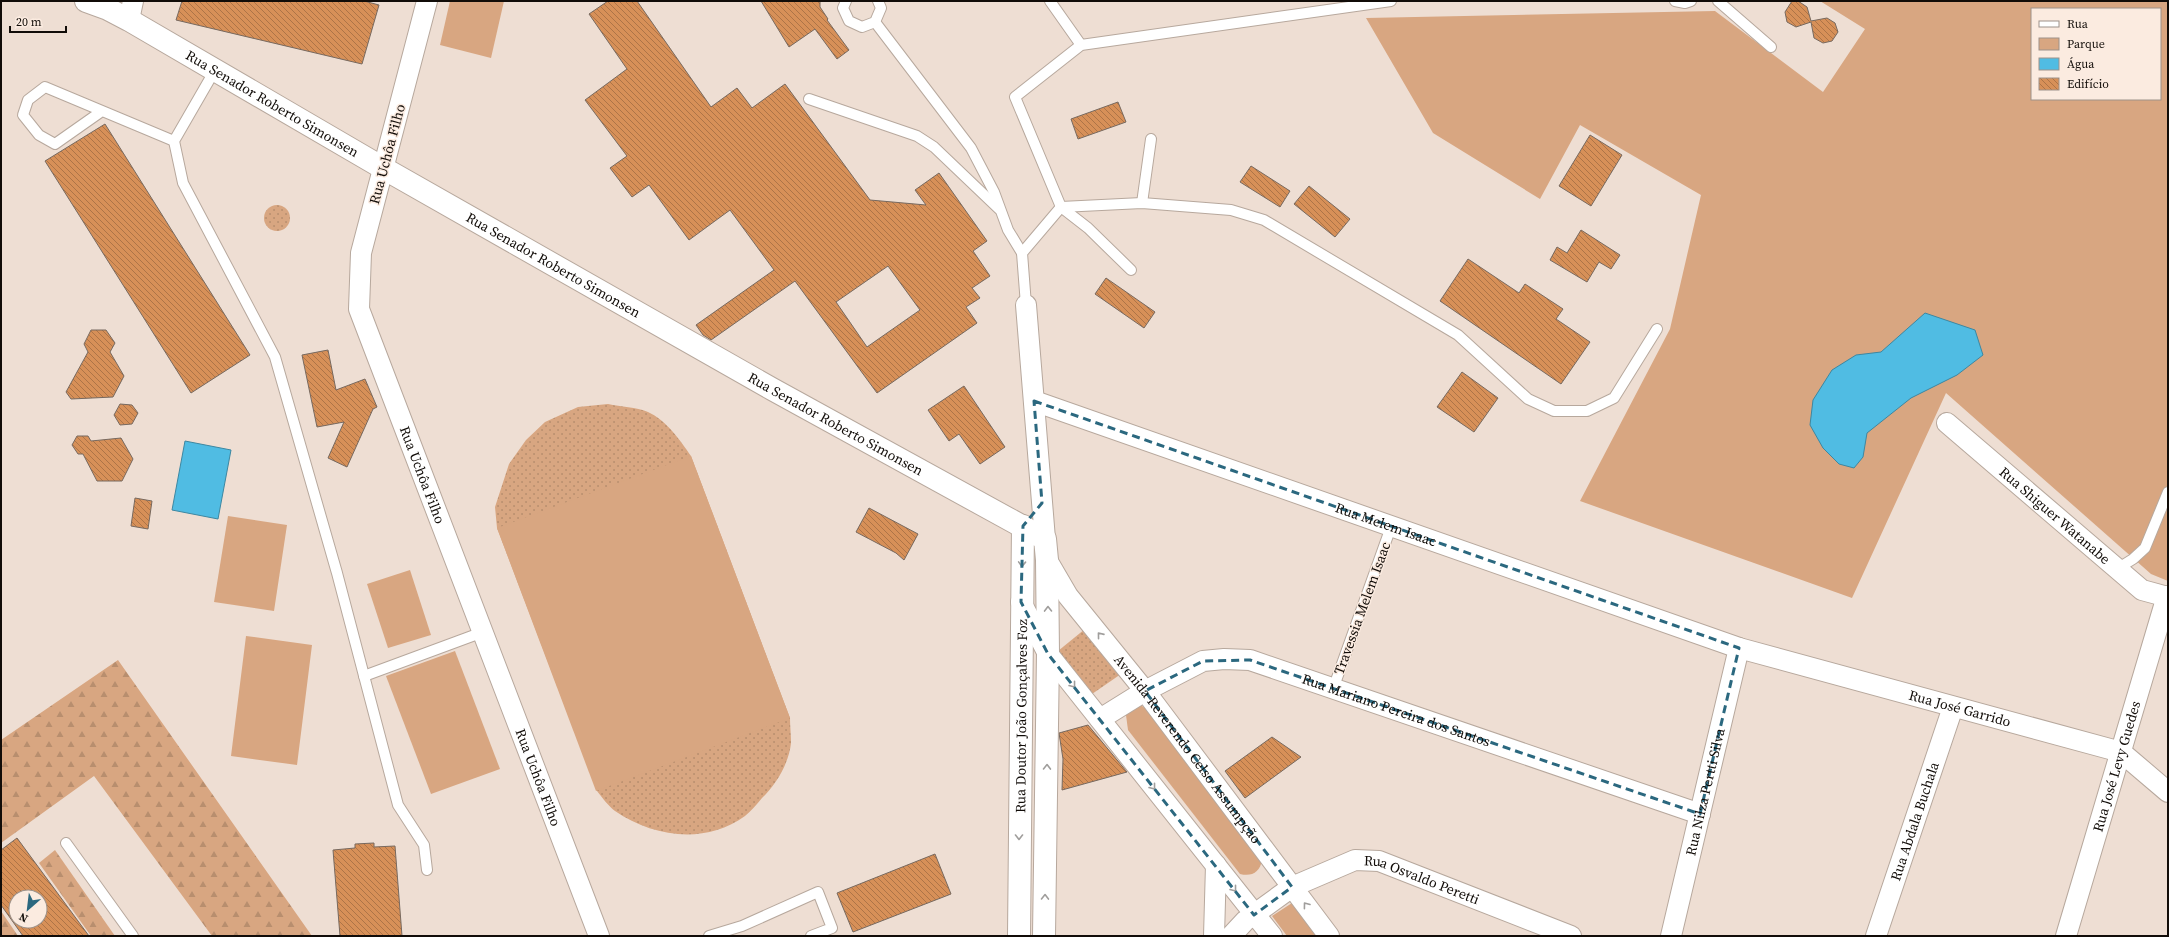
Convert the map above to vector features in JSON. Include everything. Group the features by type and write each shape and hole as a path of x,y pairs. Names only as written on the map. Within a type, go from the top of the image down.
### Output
{"street":[{"name":"Rua Senador Roberto Simonsen","path":"86,1 108,9 131,10 215,70 383,168 772,390 1045,538"},
{"name":"Rua Uchôa Filho","path":"427,1 361,253 359,309 484,632 599,936"},
{"name":"Rua Doutor João Gonçalves Foz","path":"1026,305 1047,560 1048,654 1044,936"},
{"name":"Rua Melem Isaac","path":"1034,401 1739,648"},
{"name":"Rua Shiguer Watanabe","path":"1947,423 2142,590 2168,597"},
{"path":"1023,526 1042,503"},
{"name":"Rua Doutor João Gonçalves Foz","path":"1019,936 1021,602 1023,526"},
{"name":"Avenida Reverendo Celso Assumpção","path":"1047,560 1068,596 1145,691 1329,936"},
{"name":"Rua José Levy Guedes","path":"2066,936 2120,752 2168,597"},
{"path":"1021,602 1048,654 1272,936"},
{"name":"Rua José Garrido","path":"1739,648 2120,752 2168,792"},
{"name":"Rua Nilza Pertti Silva","path":"1671,936 1739,648"},
{"name":"Rua Mariano Pereira dos Santos","path":"1100,719 1145,691 1204,661 1224,658 1250,660 1700,814"},
{"name":"Rua Abdala Buchala","path":"1876,936 1953,707"},
{"name":"Rua Osvaldo Peretti","path":"1231,936 1254,915 1292,887 1354,860 1379,861 1571,936"},
{"path":"1214,936 1216,865"}],"lane":[{"path":"846,1 844,8 849,21 862,27 876,22"},
{"path":"876,22 881,8 878,1"},
{"path":"1050,1 1081,45"},
{"path":"1131,270 1088,228 1061,207 1015,97 1081,45 1391,1"},
{"path":"1675,1 1685,3 1691,1"},
{"path":"1718,1 1771,47"},
{"path":"876,22 960,131 994,192 1008,230 1022,253 1026,305"},
{"path":"215,70 174,141 182,182 275,357 337,572 398,805 424,845 426,870"},
{"path":"102,111 55,144 39,135 23,115 28,100 46,87 174,141"},
{"path":"809,99 917,136 934,147 1001,210"},
{"path":"1142,203 1151,139"},
{"path":"1022,253 1061,207 1142,203 1231,210 1264,220 1458,335 1528,399 1554,411 1587,411 1614,398 1657,329"},
{"path":"2117,569 2134,559 2145,548 2168,492"},
{"name":"Travessia Melem Isaac","path":"1333,689 1392,527"},
{"path":"364,676 484,632"},
{"path":"66,843 132,936"},
{"path":"709,936 742,926 818,892 832,928 811,936"}],"highlighted area":[{"path":"1034,401 1739,648 1700,814 1250,660 1203,661 1145,691 1292,887 1254,915 1048,654 1021,602 1023,526 1042,503"}],"green space":[{"path":"450,1 504,1 491,58 440,45"},
{"path":"1820,1 2168,1 2168,581 2151,574 1946,393 1852,598 1580,501 1670,329 1701,195 1580,125 1540,199 1433,133 1366,18 1715,11 1823,92 1865,29"},
{"path":"277,205 286,209 290,218 286,227 277,231 268,227 264,218 268,209"},
{"path":"608,404 639,409 655,416 667,425 691,456 790,718 790,751 785,766 777,780 752,810 745,816 729,825 713,831 696,834 679,834 662,832 646,827 615,811 597,791 497,528 495,507 509,464 526,440 545,422 578,407"},
{"path":"691,456 790,718 596,791 497,528"},
{"path":"228,516 287,525 274,611 214,602"},
{"path":"410,570 431,635 388,648 367,584"},
{"path":"1085,629 1121,674 1092,694 1058,651"},
{"path":"246,636 312,645 297,765 231,756"},
{"path":"455,651 500,769 431,794 386,676"},
{"path":"118,660 312,936 212,936 94,776 1,843 1,740"},
{"path":"1135,706 1142,706 1149,711 1262,860 1255,873 1248,875 1240,874 1128,730 1126,715"},
{"path":"55,850 115,936 91,936 39,863"},
{"path":"1292,903 1317,936 1287,936 1272,916"},
{"path":"1,911 8,921 8,929 13,929 18,936 1,936"}],"water":[{"path":"1925,313 1975,330 1983,355 1957,375 1911,398 1867,433 1863,457 1854,468 1839,464 1823,448 1810,425 1813,400 1832,370 1856,355 1881,352"},
{"path":"185,441 231,450 218,519 172,510"}],"building":[{"path":"182,1 364,1 379,5 362,64 176,20"},
{"path":"608,1 637,1 711,107 737,88 752,108 785,84 870,200 926,205 915,190 939,173 987,241 973,251 990,276 972,288 980,298 966,307 977,323 877,393 795,281 711,340 703,335 696,325 774,270 730,210 689,240 649,185 632,197 610,168 627,156 585,100 627,69 589,14","holes":["888,266 920,310 867,347 836,302"]},
{"path":"761,1 820,1 820,7 828,19 827,20 849,50 837,59 815,29 789,47"},
{"path":"1792,1 1798,1 1807,7 1811,21 1827,18 1835,23 1838,32 1832,41 1823,43 1814,38 1811,22 1796,27 1787,22 1785,12"},
{"path":"1118,102 1126,122 1078,139 1071,119"},
{"path":"105,124 250,355 191,393 45,161"},
{"path":"1590,135 1622,155 1591,206 1559,186"},
{"path":"1251,166 1290,191 1280,207 1240,182"},
{"path":"1309,186 1350,219 1335,237 1294,204"},
{"path":"1581,230 1620,255 1611,269 1599,262 1587,282 1550,260 1557,247 1567,253"},
{"path":"1468,259 1519,293 1525,284 1563,309 1556,319 1590,342 1561,384 1440,301"},
{"path":"1106,278 1155,312 1144,328 1095,294"},
{"path":"91,330 106,330 115,343 110,352 124,376 113,397 71,399 66,392 88,352 84,344"},
{"path":"328,350 336,390 365,379 377,407 373,409 347,467 328,458 344,422 317,427 302,355"},
{"path":"1462,372 1498,398 1474,432 1437,407"},
{"path":"964,386 1005,447 980,464 959,434 949,441 928,410"},
{"path":"120,404 132,405 138,413 132,424 120,425 114,415"},
{"path":"77,436 88,436 91,441 121,438 133,459 122,481 97,481 83,454 78,454 72,445"},
{"path":"135,498 152,501 148,529 131,526"},
{"path":"869,508 918,534 904,560 896,553 856,532"},
{"path":"1088,725 1127,772 1062,790 1063,759 1059,733"},
{"path":"1272,737 1301,757 1245,798 1225,771"},
{"path":"17,838 89,936 23,936 18,929 48,929 48,889 8,889 8,915 1,905 1,850"},
{"path":"374,843 374,847 395,846 402,936 340,936 333,850 355,848 355,844"},
{"path":"935,854 951,894 853,932 837,893"}]}
